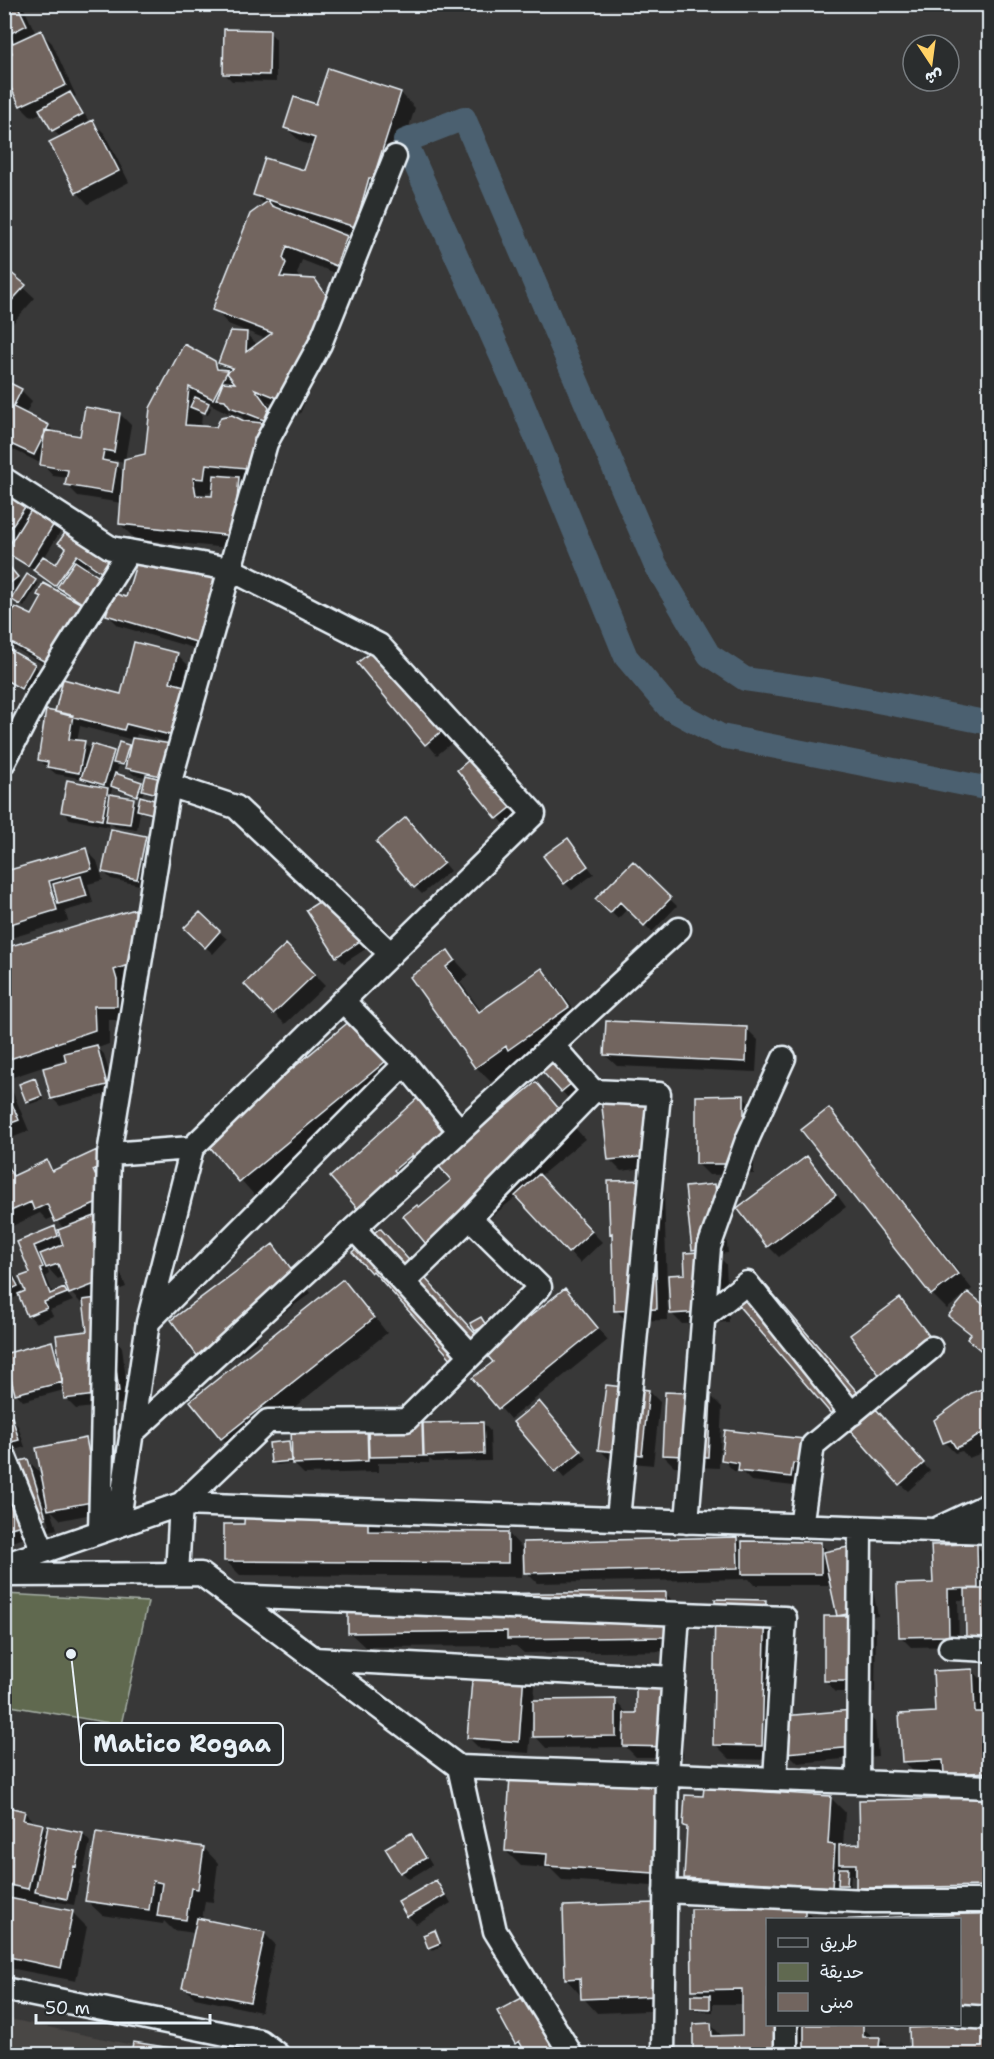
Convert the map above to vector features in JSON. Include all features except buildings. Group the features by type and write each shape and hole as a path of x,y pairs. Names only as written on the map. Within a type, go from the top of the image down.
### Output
{"street":[{"path":"109,1528 109,1155 169,785 266,443 320,344 395,157"},
{"path":"4,479 111,548 230,569 379,645 534,814 192,1148 148,1322 131,1434 109,1528"},
{"path":"4,762 39,694 129,551"},
{"path":"169,785 236,807 391,954"},
{"path":"131,1434 679,929"},
{"path":"343,1001 405,1064 460,1131"},
{"path":"553,1046 593,1091 659,1094 618,1519"},
{"path":"687,1522 709,1247 747,1140 784,1058"},
{"path":"148,1322 405,1064"},
{"path":"404,1282 470,1218 593,1091"},
{"path":"109,1155 192,1148"},
{"path":"177,1574 181,1504 268,1421 406,1420 540,1287 470,1218"},
{"path":"354,1229 471,1355"},
{"path":"704,1317 747,1283 852,1413"},
{"path":"801,1526 813,1445 931,1348"},
{"path":"4,1455 43,1551"},
{"path":"4,1565 181,1504 990,1532"},
{"path":"935,1530 990,1504"},
{"path":"858,1782 860,1528"},
{"path":"4,1575 201,1574 459,1767 990,1787"},
{"path":"230,1596 785,1618 776,1779"},
{"path":"663,2055 667,1775 678,1614"},
{"path":"950,1648 990,1650"},
{"path":"314,1659 674,1678"},
{"path":"459,1767 495,1931 571,2055"},
{"path":"664,1892 865,1901 990,1901"},
{"path":"4,1989 260,2041 277,2055"},
{"path":"961,2016 990,2018"},
{"path":"786,2026 786,2055"}],"shaded area":[{"path":"5,2018 175,2054 5,2054"}],"green space":[{"path":"5,1594 148,1602 121,1725 5,1705"}],"waterway":[{"path":"990,723 821,690 745,679 709,655 655,564 464,118 405,141 518,393 626,657 669,708 721,736 990,789"}],"place":[{"name":"Matico Rogaa","path":"71,1654"}]}
